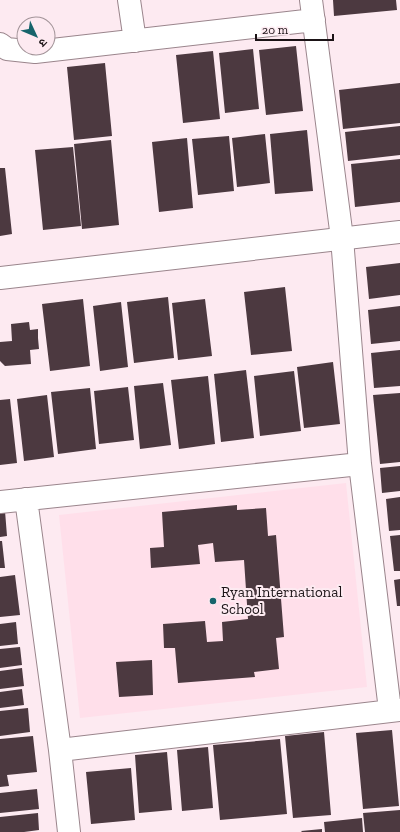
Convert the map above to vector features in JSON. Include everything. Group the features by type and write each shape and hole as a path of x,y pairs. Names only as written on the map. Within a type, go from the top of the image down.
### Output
{"street":[{"path":"130,0 135,41"},
{"path":"0,44 8,49 34,52 135,41 313,10 342,238 360,464 395,710 60,750"},
{"path":"0,278 400,232"},
{"path":"0,502 360,464"},
{"path":"26,499 60,750 69,832"}],"shaded area":[{"name":"Ryan International School","path":"346,483 367,687 80,718 59,515"}],"building":[{"path":"333,0 396,0 397,10 334,16"},
{"path":"296,46 303,111 266,115 259,50"},
{"path":"253,49 259,109 225,113 219,53"},
{"path":"213,51 220,119 183,123 176,55"},
{"path":"105,63 112,136 74,140 67,67"},
{"path":"400,83 400,123 343,129 339,90"},
{"path":"400,126 400,155 348,161 345,132"},
{"path":"307,130 313,191 275,194 270,134"},
{"path":"265,134 270,183 237,187 232,138"},
{"path":"229,136 234,191 198,195 192,139"},
{"path":"187,138 193,208 159,212 152,142"},
{"path":"111,140 119,225 82,229 74,144"},
{"path":"73,147 81,226 43,230 35,150"},
{"path":"400,159 400,202 355,207 351,164"},
{"path":"0,168 5,168 12,234 0,236"},
{"path":"400,263 400,295 369,299 366,267"},
{"path":"285,287 292,351 251,355 244,292"},
{"path":"168,297 174,358 134,363 127,302"},
{"path":"83,299 90,366 50,371 42,304"},
{"path":"205,299 212,356 178,360 172,303"},
{"path":"121,302 128,367 100,371 93,306"},
{"path":"400,306 400,341 371,344 368,310"},
{"path":"29,322 30,330 38,329 39,349 30,350 31,364 5,366 0,361 0,342 12,341 11,324"},
{"path":"400,350 400,386 374,388 371,353"},
{"path":"333,362 340,424 304,428 297,367"},
{"path":"246,370 254,438 221,442 214,374"},
{"path":"294,371 301,431 260,436 254,376"},
{"path":"208,376 215,444 179,449 171,380"},
{"path":"163,383 171,445 140,449 134,386"},
{"path":"128,387 134,440 99,444 94,391"},
{"path":"90,388 96,449 58,454 51,392"},
{"path":"400,393 400,462 380,464 373,395"},
{"path":"47,395 54,457 24,461 17,399"},
{"path":"10,399 17,463 0,465 0,400"},
{"path":"400,466 400,491 382,493 380,468"},
{"path":"400,497 400,530 389,531 386,499"},
{"path":"237,505 237,510 266,508 268,536 276,535 284,637 276,638 279,669 254,672 255,677 178,683 175,648 164,648 163,624 205,621 207,642 223,641 222,622 248,619 244,560 215,562 213,543 198,545 200,564 151,568 150,548 164,547 162,512"},
{"path":"5,511 7,536 0,537 0,512"},
{"path":"400,535 400,571 394,571 390,536"},
{"path":"0,541 2,541 5,568 0,568"},
{"path":"15,575 20,615 0,617 0,577"},
{"path":"400,579 400,606 397,606 394,580"},
{"path":"16,622 18,644 0,646 0,624"},
{"path":"20,647 22,665 0,668 0,649"},
{"path":"152,660 153,695 119,697 116,662"},
{"path":"22,668 24,686 0,689 0,671"},
{"path":"22,689 24,705 0,708 0,692"},
{"path":"28,708 30,732 0,736 0,711"},
{"path":"392,730 399,806 363,809 356,733"},
{"path":"324,732 331,815 293,818 285,736"},
{"path":"33,736 37,772 7,775 9,786 0,787 0,739"},
{"path":"280,739 287,814 220,820 213,745"},
{"path":"208,747 213,808 182,811 177,750"},
{"path":"167,752 172,810 139,813 135,755"},
{"path":"131,768 135,820 91,824 86,772"},
{"path":"37,789 39,809 0,813 0,793"},
{"path":"400,810 400,832 365,832 363,813"},
{"path":"38,813 39,830 24,832 0,832 0,817"},
{"path":"362,818 363,832 325,832 324,822"},
{"path":"322,829 322,832 301,831"}],"place":[{"name":"Ryan International School","path":"213,601"}]}
